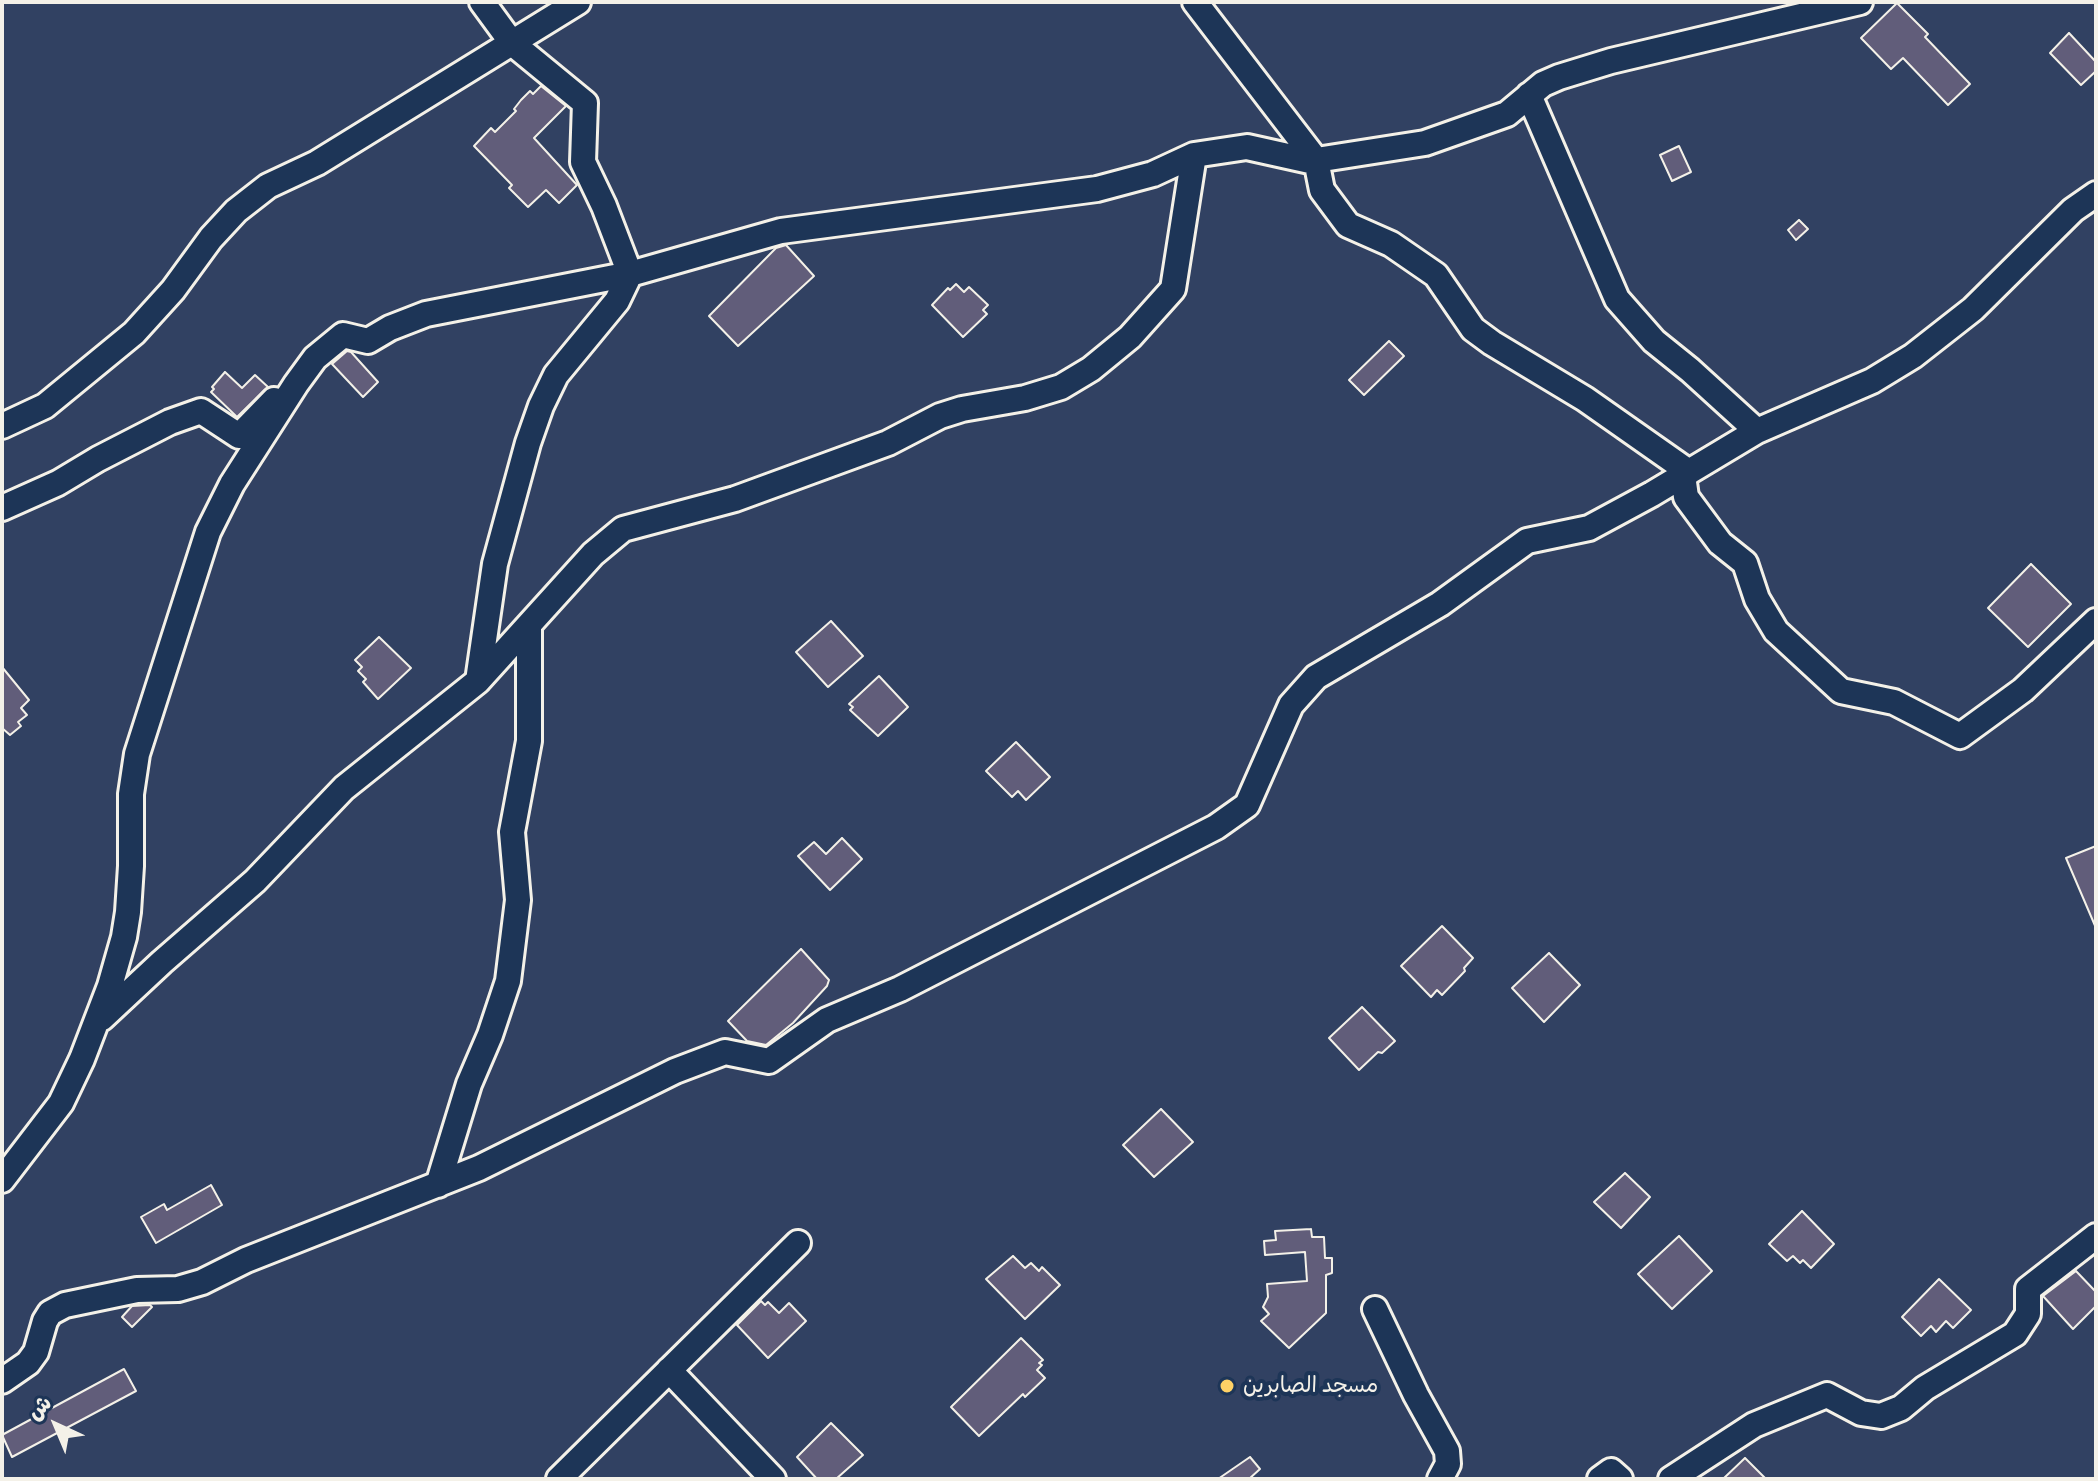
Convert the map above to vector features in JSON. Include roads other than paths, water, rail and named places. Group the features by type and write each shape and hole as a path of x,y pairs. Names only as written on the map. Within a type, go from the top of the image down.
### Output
{"street":[{"path":"478,681 495,564 541,406 556,375 617,301 630,274 583,162 585,103 512,43 482,2"},
{"path":"2,426 45,406 134,333 173,290 211,238 236,211 268,186 317,163 578,2"},
{"path":"1195,2 1316,160 1322,190 1348,225 1391,244 1436,275 1473,329 1585,399 1686,474"},
{"path":"2,1180 61,1103 110,986 124,937 131,866 131,794 137,754 208,532 232,484 296,384 315,358 343,335 368,341 390,328 426,314 630,274 781,231 1097,189 1153,174 1194,155 1247,147 1310,161 1425,143 1507,114 1543,84 1559,77 1611,61 1860,2"},
{"path":"1529,95 1617,299 1654,341 1757,431"},
{"path":"95,1025 247,889 344,788 478,681 605,542 623,529 735,499 888,443 940,416 1061,387 1091,369 1130,337 1173,289 1194,155"},
{"path":"2,1381 28,1363 36,1352 50,1313 65,1305 137,1290 178,1289 479,1168 675,1071 725,1052 769,1061 827,1020 912,983 1216,827 1247,805 1291,705 1316,677 1440,604 1527,541 1589,528 1757,431 1872,381 1913,356 1973,309 2073,210 2096,194"},
{"path":"2,508 58,483 170,422 201,411 239,436 272,401 296,384"},
{"path":"1686,474 1686,497 1720,543 1745,563 1757,599 1776,631 1841,691 1894,702 1960,736 2023,690 2096,621"},
{"path":"438,1185 469,1084 508,981 518,900 512,832 529,741 529,625"},
{"path":"1671,1479 1754,1425 1827,1395 1861,1413 1881,1416 1901,1408 1925,1388 2015,1334 2028,1314 2028,1289 2096,1236"},
{"path":"559,1479 798,1243"},
{"path":"1375,1309 1447,1451 1448,1464 1440,1479"},
{"path":"669,1370 773,1479"},
{"path":"1600,1479 1611,1471 1620,1479"}],"place":[{"name":"مسجد الصابرين","path":"1227,1386"}]}
